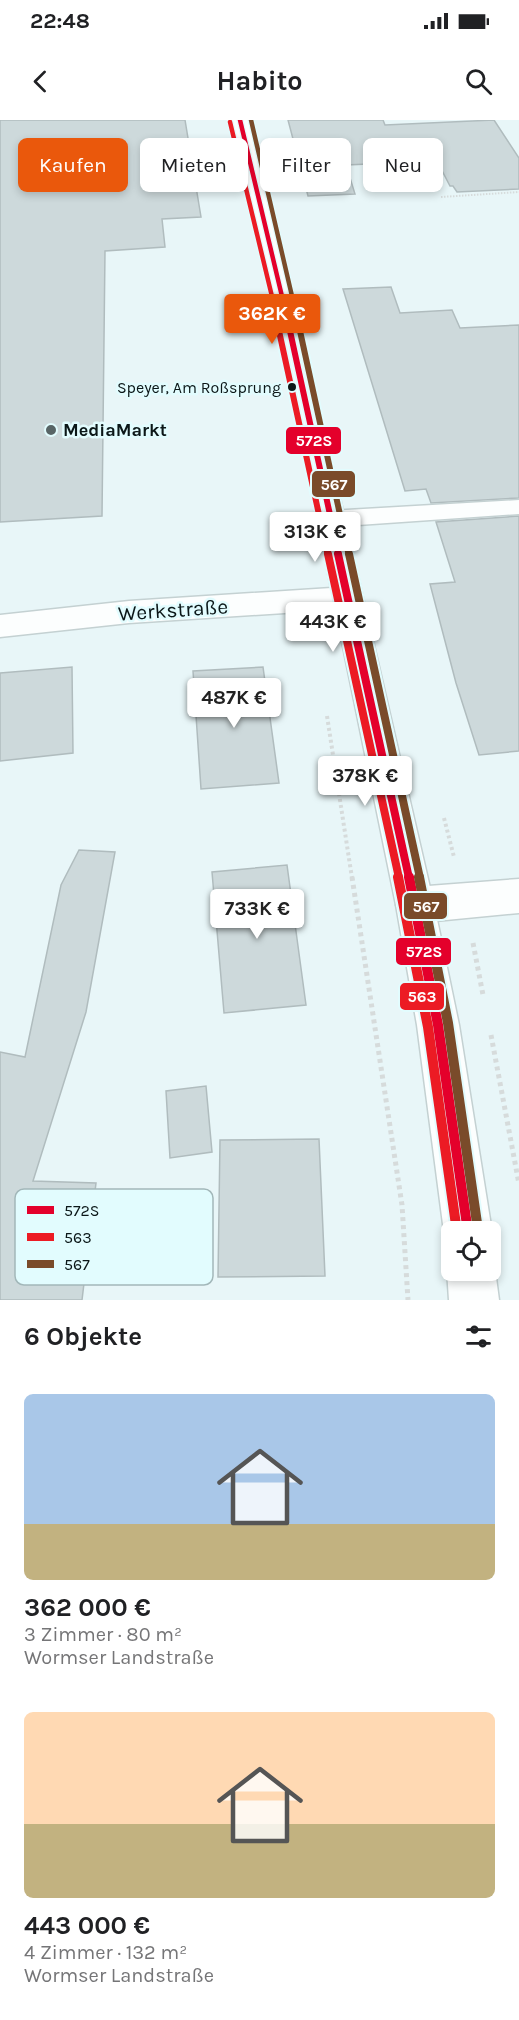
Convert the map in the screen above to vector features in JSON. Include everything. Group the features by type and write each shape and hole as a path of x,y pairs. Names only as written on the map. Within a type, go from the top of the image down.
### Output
{"main road":[{"path":"240,120 280,286 329,519 415,904 438,1026 466,1221"},
{"name":"Werkstraße","path":"0,626 129,612 347,598"},
{"path":"415,904 519,896"},
{"path":"472,1281 474,1300"}],"lane":[{"path":"329,519 519,507"}],"path":[{"path":"441,197 519,192"},
{"path":"325,705 402,1205 408,1300"}],"building":[{"path":"0,120 185,120 188,138 140,138 140,192 197,192 201,217 162,219 165,247 105,251 102,516 0,522"},
{"path":"288,120 383,120 385,125 494,120 519,158 519,189 457,192 453,186 450,186 443,173 443,138 363,138 363,164 351,165 351,138 293,138"},
{"path":"351,181 355,194 308,196 307,192 351,192"},
{"path":"391,287 400,313 452,310 460,328 519,325 519,498 431,503 426,489 405,491 343,289"},
{"path":"519,516 519,751 479,755 456,683 430,584 455,582 436,522"},
{"path":"72,667 73,753 0,761 0,673"},
{"path":"263,667 279,783 201,789 193,671"},
{"path":"79,850 115,852 86,1012 33,1181 96,1183 95,1189 15,1189 15,1285 84,1285 82,1300 0,1300 0,1052 25,1057 61,885"},
{"path":"287,865 306,1005 224,1013 212,872"},
{"path":"206,1086 212,1152 170,1158 166,1091"},
{"path":"319,1139 325,1276 218,1277 220,1140"}],"transit line":[{"name":"572S","path":"240,120 280,286 415,905 438,1025 466,1221"},
{"name":"567","path":"251,120 290,284 425,903 448,1023 477,1221"},
{"name":"563","path":"230,122 270,288 405,907 428,1027 455,1221"}],"place":[{"name":"Speyer, Am Roßsprung","path":"292,387"},
{"name":"MediaMarkt","path":"51,430"}]}
